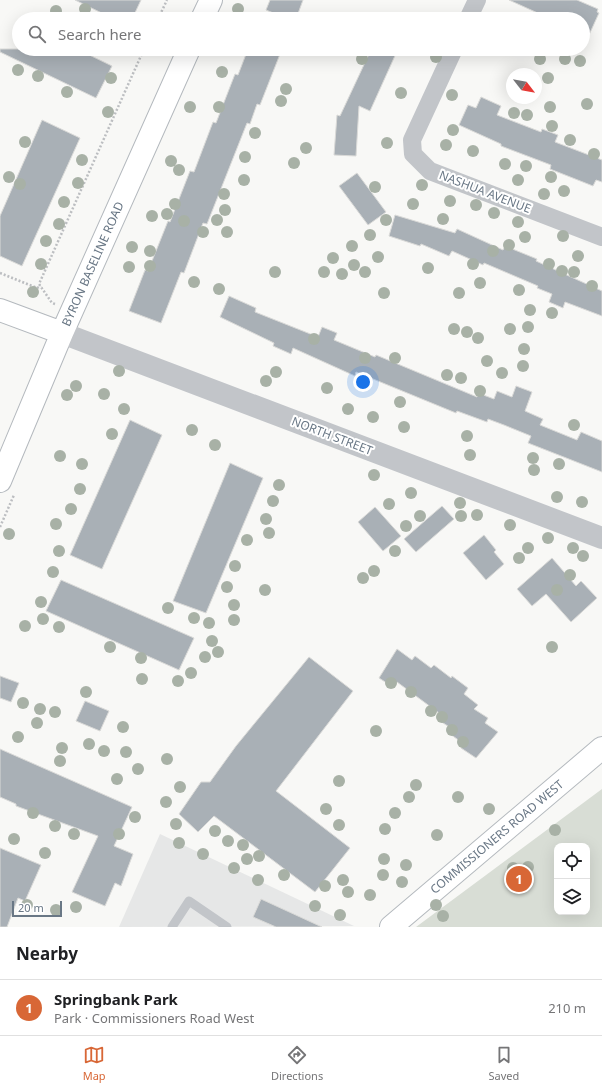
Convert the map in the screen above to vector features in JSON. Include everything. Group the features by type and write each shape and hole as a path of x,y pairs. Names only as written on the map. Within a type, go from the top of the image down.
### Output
{"main road":[{"path":"205,12 211,0"},
{"name":"BYRON BASELINE ROAD","path":"0,481 72,310 186,56"},
{"path":"0,310 62,334"},
{"name":"COMMISSIONERS ROAD WEST","path":"391,927 602,748"}],"street":[{"path":"471,12 477,0"},
{"name":"NASHUA AVENUE","path":"451,56 412,140 413,154 430,171 602,237"},
{"name":"NORTH STREET","path":"62,334 602,538"}],"lane":[{"path":"172,927 190,901 226,927"}],"path":[{"path":"161,12 166,0"},
{"path":"72,310 52,303 39,284 141,56"},
{"path":"0,273 37,288 41,286"}],"shaded area":[{"path":"602,789 602,927 416,927"},
{"path":"160,834 354,926 119,927"}],"building":[{"path":"75,0 141,0 135,12 100,12"},
{"path":"270,0 303,0 299,12 271,12 266,10"},
{"path":"509,0 577,0 598,9 597,12 599,13 590,33 590,12 536,12"},
{"path":"0,49 12,49 12,56 91,56 112,66 96,98 0,52"},
{"path":"245,56 279,56 260,105 257,104 250,124 247,123 207,224 203,223 184,273 181,272 161,323 129,311 145,270 148,271 168,221 170,222 190,171 194,172 213,122 216,123 235,74 238,75"},
{"path":"368,56 395,56 370,111 359,106 356,156 334,155 337,115 340,116"},
{"path":"481,97 501,106 497,115 541,132 542,129 558,135 555,142 602,160 602,182 596,180 593,186 550,169 551,165 501,146 501,144 459,125 468,105 476,108"},
{"path":"42,120 80,138 22,266 0,256 0,216"},
{"path":"357,173 386,212 368,225 339,186"},
{"path":"395,215 455,233 457,229 503,250 505,246 537,259 536,261 602,291 602,316 565,302 563,308 549,302 552,294 537,288 538,286 484,263 483,265 452,251 449,256 421,244 420,246 389,236"},
{"path":"229,296 256,308 255,312 318,337 322,327 337,333 334,340 375,357 376,355 477,397 478,393 494,399 497,391 512,397 516,386 532,392 525,411 543,419 540,425 577,440 581,432 602,441 602,472 528,443 531,436 504,425 488,419 487,422 457,411 456,413 356,372 355,376 293,348 291,354 273,346 274,343 220,317"},
{"path":"130,420 162,435 102,569 70,555"},
{"path":"230,463 263,478 206,613 173,601"},
{"path":"442,506 454,519 416,552 404,539"},
{"path":"375,507 401,536 383,551 358,522"},
{"path":"484,535 496,550 494,552 504,564 486,580 463,553"},
{"path":"552,558 576,586 581,581 597,598 571,622 546,594 532,606 517,589"},
{"path":"61,580 194,638 179,670 46,611"},
{"path":"397,649 412,660 415,656 431,668 434,665 451,678 452,676 468,688 464,694 478,705 474,709 488,718 485,723 498,732 476,758 461,748 464,744 450,734 454,730 440,721 443,716 397,682 393,687 379,678"},
{"path":"309,657 353,691 276,791 350,848 315,892 214,816 198,832 179,814 201,782 210,782 236,746"},
{"path":"0,676 19,683 11,702 0,698"},
{"path":"85,701 109,711 100,731 76,721"},
{"path":"0,749 132,807 114,846 133,854 121,886 115,883 105,906 72,892 98,836 16,806 16,804 0,797"},
{"path":"0,848 41,865 25,901 18,898 7,927 0,927"},
{"path":"261,899 322,927 276,927 253,917"}],"place":[{"name":"Springbank Park","path":"519,879"}]}
